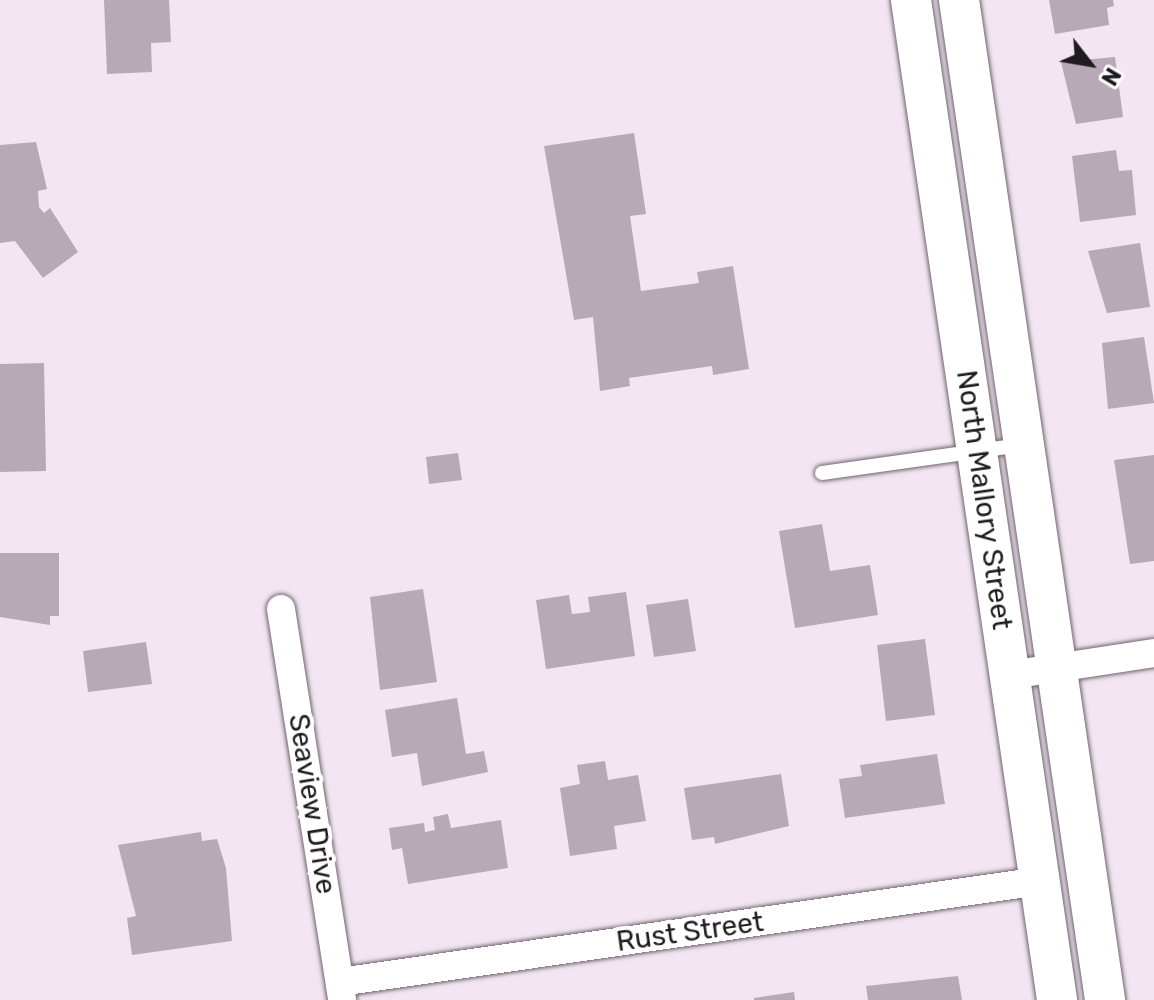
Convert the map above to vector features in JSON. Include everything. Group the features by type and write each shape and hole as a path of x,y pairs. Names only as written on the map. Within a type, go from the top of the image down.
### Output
{"main road":[{"name":"North Mallory Street","path":"911,0 1057,1000"},
{"name":"North Mallory Street","path":"959,0 1105,1000"}],"street":[{"name":"Seaview Drive","path":"281,609 341,991"},
{"path":"1010,675 1154,653"},
{"name":"Rust Street","path":"341,991 1040,881"}],"lane":[{"path":"822,473 1022,445"}],"building":[{"path":"104,0 169,0 171,42 151,43 152,72 107,74"},
{"path":"1049,0 1113,0 1114,6 1107,8 1109,25 1055,34"},
{"path":"1115,57 1123,117 1076,124 1061,62"},
{"path":"634,133 646,214 630,216 641,291 699,283 697,272 733,266 749,369 713,375 712,366 629,378 630,386 600,391 593,317 574,320 544,146"},
{"path":"36,142 47,189 38,191 39,207 44,213 50,208 78,252 43,278 15,241 0,243 0,145"},
{"path":"1116,150 1119,171 1132,170 1136,215 1080,222 1072,156"},
{"path":"1140,243 1150,307 1107,313 1088,251"},
{"path":"1144,337 1154,403 1108,409 1102,343"},
{"path":"44,363 46,471 0,472 0,364"},
{"path":"458,453 462,480 429,484 426,457"},
{"path":"1154,455 1154,561 1130,564 1114,460"},
{"path":"822,524 830,571 870,565 878,615 795,628 779,531"},
{"path":"0,553 59,553 59,616 50,616 50,625 0,617"},
{"path":"423,589 437,682 380,690 370,597"},
{"path":"626,592 635,656 546,669 536,600 569,595 572,614 590,612 588,597"},
{"path":"688,599 696,651 654,657 646,605"},
{"path":"925,639 935,715 886,721 877,645"},
{"path":"146,642 152,684 88,692 83,651"},
{"path":"457,698 466,754 484,751 488,772 422,786 417,753 392,757 385,710"},
{"path":"937,754 945,804 845,818 839,779 862,776 860,765"},
{"path":"605,761 608,780 638,775 646,821 614,826 617,849 570,856 560,788 580,784 577,765"},
{"path":"781,774 789,826 715,844 714,837 692,840 684,788"},
{"path":"448,814 451,828 501,820 508,868 408,884 402,848 392,850 389,828 424,823 425,832 435,830 433,817"},
{"path":"201,832 202,841 217,839 226,868 232,941 132,955 127,918 136,916 118,845"},
{"path":"958,976 962,1000 868,1000 866,986"},
{"path":"794,992 795,1000 754,1000 754,998"}]}
